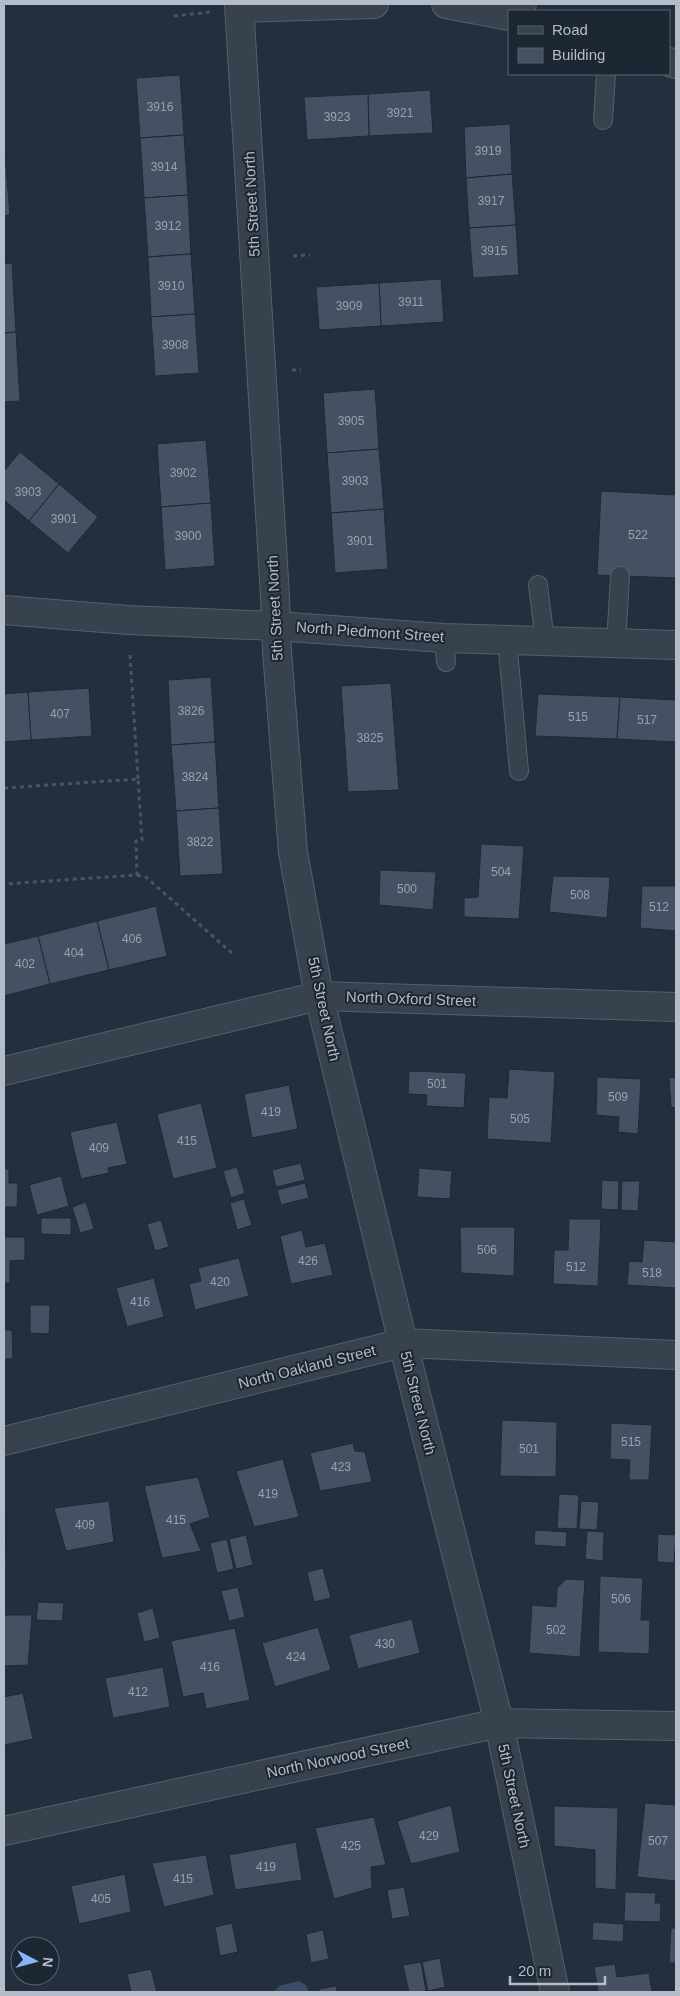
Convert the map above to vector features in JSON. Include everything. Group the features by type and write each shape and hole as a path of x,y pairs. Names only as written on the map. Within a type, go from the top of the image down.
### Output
{"street":[{"path":"240,6 374,4"},
{"path":"446,4 508,16"},
{"name":"5th Street North","path":"240,6 277,652 293,852 320,996 403,1344 499,1723 555,1992"},
{"name":"North Piedmont Street","path":"4,610 128,620 276,626 445,650 507,639 545,642 676,645"},
{"name":"North Oxford Street","path":"4,1071 320,996 676,1007"},
{"name":"North Oakland Street","path":"4,1441 403,1344 676,1355"},
{"name":"North Norwood Street","path":"4,1831 499,1723 676,1726"}],"lane":[{"path":"603,120 606,75"},
{"path":"616,644 620,576"},
{"path":"538,585 545,642"},
{"path":"507,639 519,771"}],"path":[{"path":"294,256 310,255"},
{"path":"130,655 142,840 136,841 137,875"},
{"path":"4,788 138,779"},
{"path":"4,884 137,875 146,877 234,955"}],"water":[{"path":"299,1981 306,1985 309,1992 274,1992 279,1986"}],"building":[{"path":"180,75 184,135 140,138 136,78"},
{"path":"430,90 433,133 369,136 368,94"},
{"path":"368,94 369,136 307,140 304,97"},
{"path":"510,124 512,174 466,178 464,127"},
{"path":"184,135 188,195 144,198 140,138"},
{"path":"4,143 10,215 4,216"},
{"path":"512,174 516,225 469,228 466,178"},
{"path":"188,195 191,254 148,257 144,198"},
{"path":"516,225 519,275 473,278 469,228"},
{"path":"191,254 195,314 151,317 148,257"},
{"path":"12,263 16,332 4,333 4,264"},
{"path":"441,279 444,322 381,326 379,283"},
{"path":"379,283 381,326 319,330 316,287"},
{"path":"195,314 199,373 155,376 151,317"},
{"path":"16,332 20,401 4,402 4,333"},
{"path":"375,389 379,449 327,453 323,393"},
{"path":"206,440 211,503 161,507 157,444"},
{"path":"379,449 384,509 331,513 327,453"},
{"path":"20,452 59,484 29,521 4,500 4,471"},
{"path":"59,484 98,517 68,553 29,521"},
{"path":"601,491 676,495 676,578 597,575"},
{"path":"211,503 215,566 165,570 161,507"},
{"path":"384,509 388,569 335,573 331,513"},
{"path":"211,677 215,742 171,745 168,680"},
{"path":"391,683 399,790 348,792 341,686"},
{"path":"89,688 92,736 31,740 28,692"},
{"path":"28,692 31,740 4,742 4,694"},
{"path":"538,694 620,697 617,739 535,736"},
{"path":"620,697 676,700 676,742 617,739"},
{"path":"215,742 219,808 176,811 171,745"},
{"path":"219,808 223,874 180,876 176,811"},
{"path":"481,844 524,846 519,919 464,917 464,898 478,897"},
{"path":"380,870 436,872 433,910 379,905"},
{"path":"553,876 610,877 607,918 549,912"},
{"path":"642,886 676,886 676,931 640,928"},
{"path":"156,906 167,956 109,970 97,921"},
{"path":"97,921 109,970 50,984 38,936"},
{"path":"38,936 50,984 4,996 4,944"},
{"path":"509,1069 555,1072 551,1143 487,1139 489,1097 507,1098"},
{"path":"409,1071 466,1073 464,1108 426,1106 427,1095 408,1094"},
{"path":"597,1077 641,1079 638,1134 618,1132 619,1117 596,1115"},
{"path":"669,1077 676,1078 676,1108 671,1107"},
{"path":"289,1085 298,1129 252,1138 244,1094"},
{"path":"201,1103 217,1168 173,1179 157,1114"},
{"path":"117,1122 127,1164 108,1168 109,1173 81,1179 70,1132"},
{"path":"301,1163 305,1180 276,1187 272,1170"},
{"path":"237,1167 245,1193 231,1198 223,1171"},
{"path":"419,1168 452,1171 450,1199 417,1197"},
{"path":"4,1169 9,1169 9,1183 18,1183 17,1207 4,1207"},
{"path":"61,1176 69,1206 37,1215 29,1185"},
{"path":"602,1180 619,1181 618,1210 601,1209"},
{"path":"622,1181 640,1181 638,1211 621,1210"},
{"path":"305,1183 309,1198 281,1205 277,1190"},
{"path":"244,1199 252,1225 237,1230 230,1203"},
{"path":"86,1202 94,1229 80,1233 72,1207"},
{"path":"41,1218 71,1218 71,1235 41,1234"},
{"path":"569,1219 601,1219 598,1286 553,1284 554,1250 568,1250"},
{"path":"161,1220 169,1247 155,1251 147,1224"},
{"path":"460,1227 515,1227 514,1276 461,1273"},
{"path":"302,1230 306,1247 325,1243 333,1275 291,1284 280,1236"},
{"path":"4,1237 25,1237 25,1260 10,1261 10,1283 4,1283"},
{"path":"644,1240 676,1242 676,1288 627,1285 629,1261 642,1262"},
{"path":"239,1258 249,1296 195,1310 189,1284 201,1281 198,1268"},
{"path":"154,1278 164,1317 127,1327 116,1288"},
{"path":"30,1305 50,1305 49,1334 30,1333"},
{"path":"4,1330 12,1330 13,1359 4,1359"},
{"path":"502,1420 557,1422 556,1477 500,1476"},
{"path":"611,1423 652,1425 649,1480 629,1480 630,1460 610,1459"},
{"path":"353,1443 355,1451 365,1452 372,1482 320,1491 310,1453"},
{"path":"283,1459 299,1517 254,1527 236,1471"},
{"path":"198,1477 210,1517 190,1524 201,1551 162,1558 144,1486"},
{"path":"559,1494 579,1495 577,1529 557,1528"},
{"path":"109,1501 114,1542 66,1551 54,1508"},
{"path":"581,1501 599,1502 597,1530 579,1529"},
{"path":"5,1512 6,1566 4,1566"},
{"path":"535,1530 567,1532 566,1547 534,1545"},
{"path":"587,1531 604,1532 603,1561 585,1559"},
{"path":"658,1534 676,1535 674,1563 657,1562"},
{"path":"246,1535 253,1565 236,1569 229,1539"},
{"path":"227,1539 234,1569 217,1573 210,1543"},
{"path":"323,1568 331,1598 314,1602 307,1572"},
{"path":"600,1576 643,1578 641,1620 650,1620 649,1654 598,1652"},
{"path":"566,1579 585,1580 580,1657 529,1653 532,1605 556,1607 557,1588"},
{"path":"238,1587 245,1617 229,1621 221,1591"},
{"path":"38,1602 64,1603 62,1621 36,1620"},
{"path":"153,1608 160,1638 144,1642 137,1613"},
{"path":"4,1615 32,1615 28,1665 4,1666"},
{"path":"412,1619 420,1653 358,1669 349,1635"},
{"path":"318,1627 331,1670 275,1687 262,1643"},
{"path":"235,1628 250,1700 206,1709 203,1693 183,1697 171,1641"},
{"path":"163,1667 170,1707 113,1718 105,1678"},
{"path":"23,1693 33,1739 4,1745 4,1697"},
{"path":"645,1803 676,1805 676,1881 637,1877"},
{"path":"451,1805 460,1852 411,1864 397,1821"},
{"path":"554,1806 618,1808 616,1890 595,1888 595,1850 554,1846"},
{"path":"374,1817 386,1865 371,1867 372,1888 334,1899 315,1828"},
{"path":"296,1842 302,1880 235,1890 229,1855"},
{"path":"206,1855 214,1895 164,1907 152,1863"},
{"path":"125,1874 131,1912 79,1924 71,1886"},
{"path":"404,1887 410,1916 392,1919 387,1890"},
{"path":"625,1892 656,1893 655,1903 661,1903 660,1922 624,1921"},
{"path":"593,1922 624,1924 623,1942 592,1940"},
{"path":"232,1923 238,1952 220,1956 215,1927"},
{"path":"671,1928 676,1928 676,1963 669,1963"},
{"path":"323,1930 329,1959 311,1963 306,1934"},
{"path":"440,1958 445,1987 428,1991 422,1962"},
{"path":"421,1962 426,1991 409,1992 403,1965"},
{"path":"615,1964 617,1977 649,1973 652,1992 598,1992 594,1967"},
{"path":"151,1969 157,1992 131,1992 127,1974"},
{"path":"336,1986 337,1992 320,1992 319,1989"}]}
